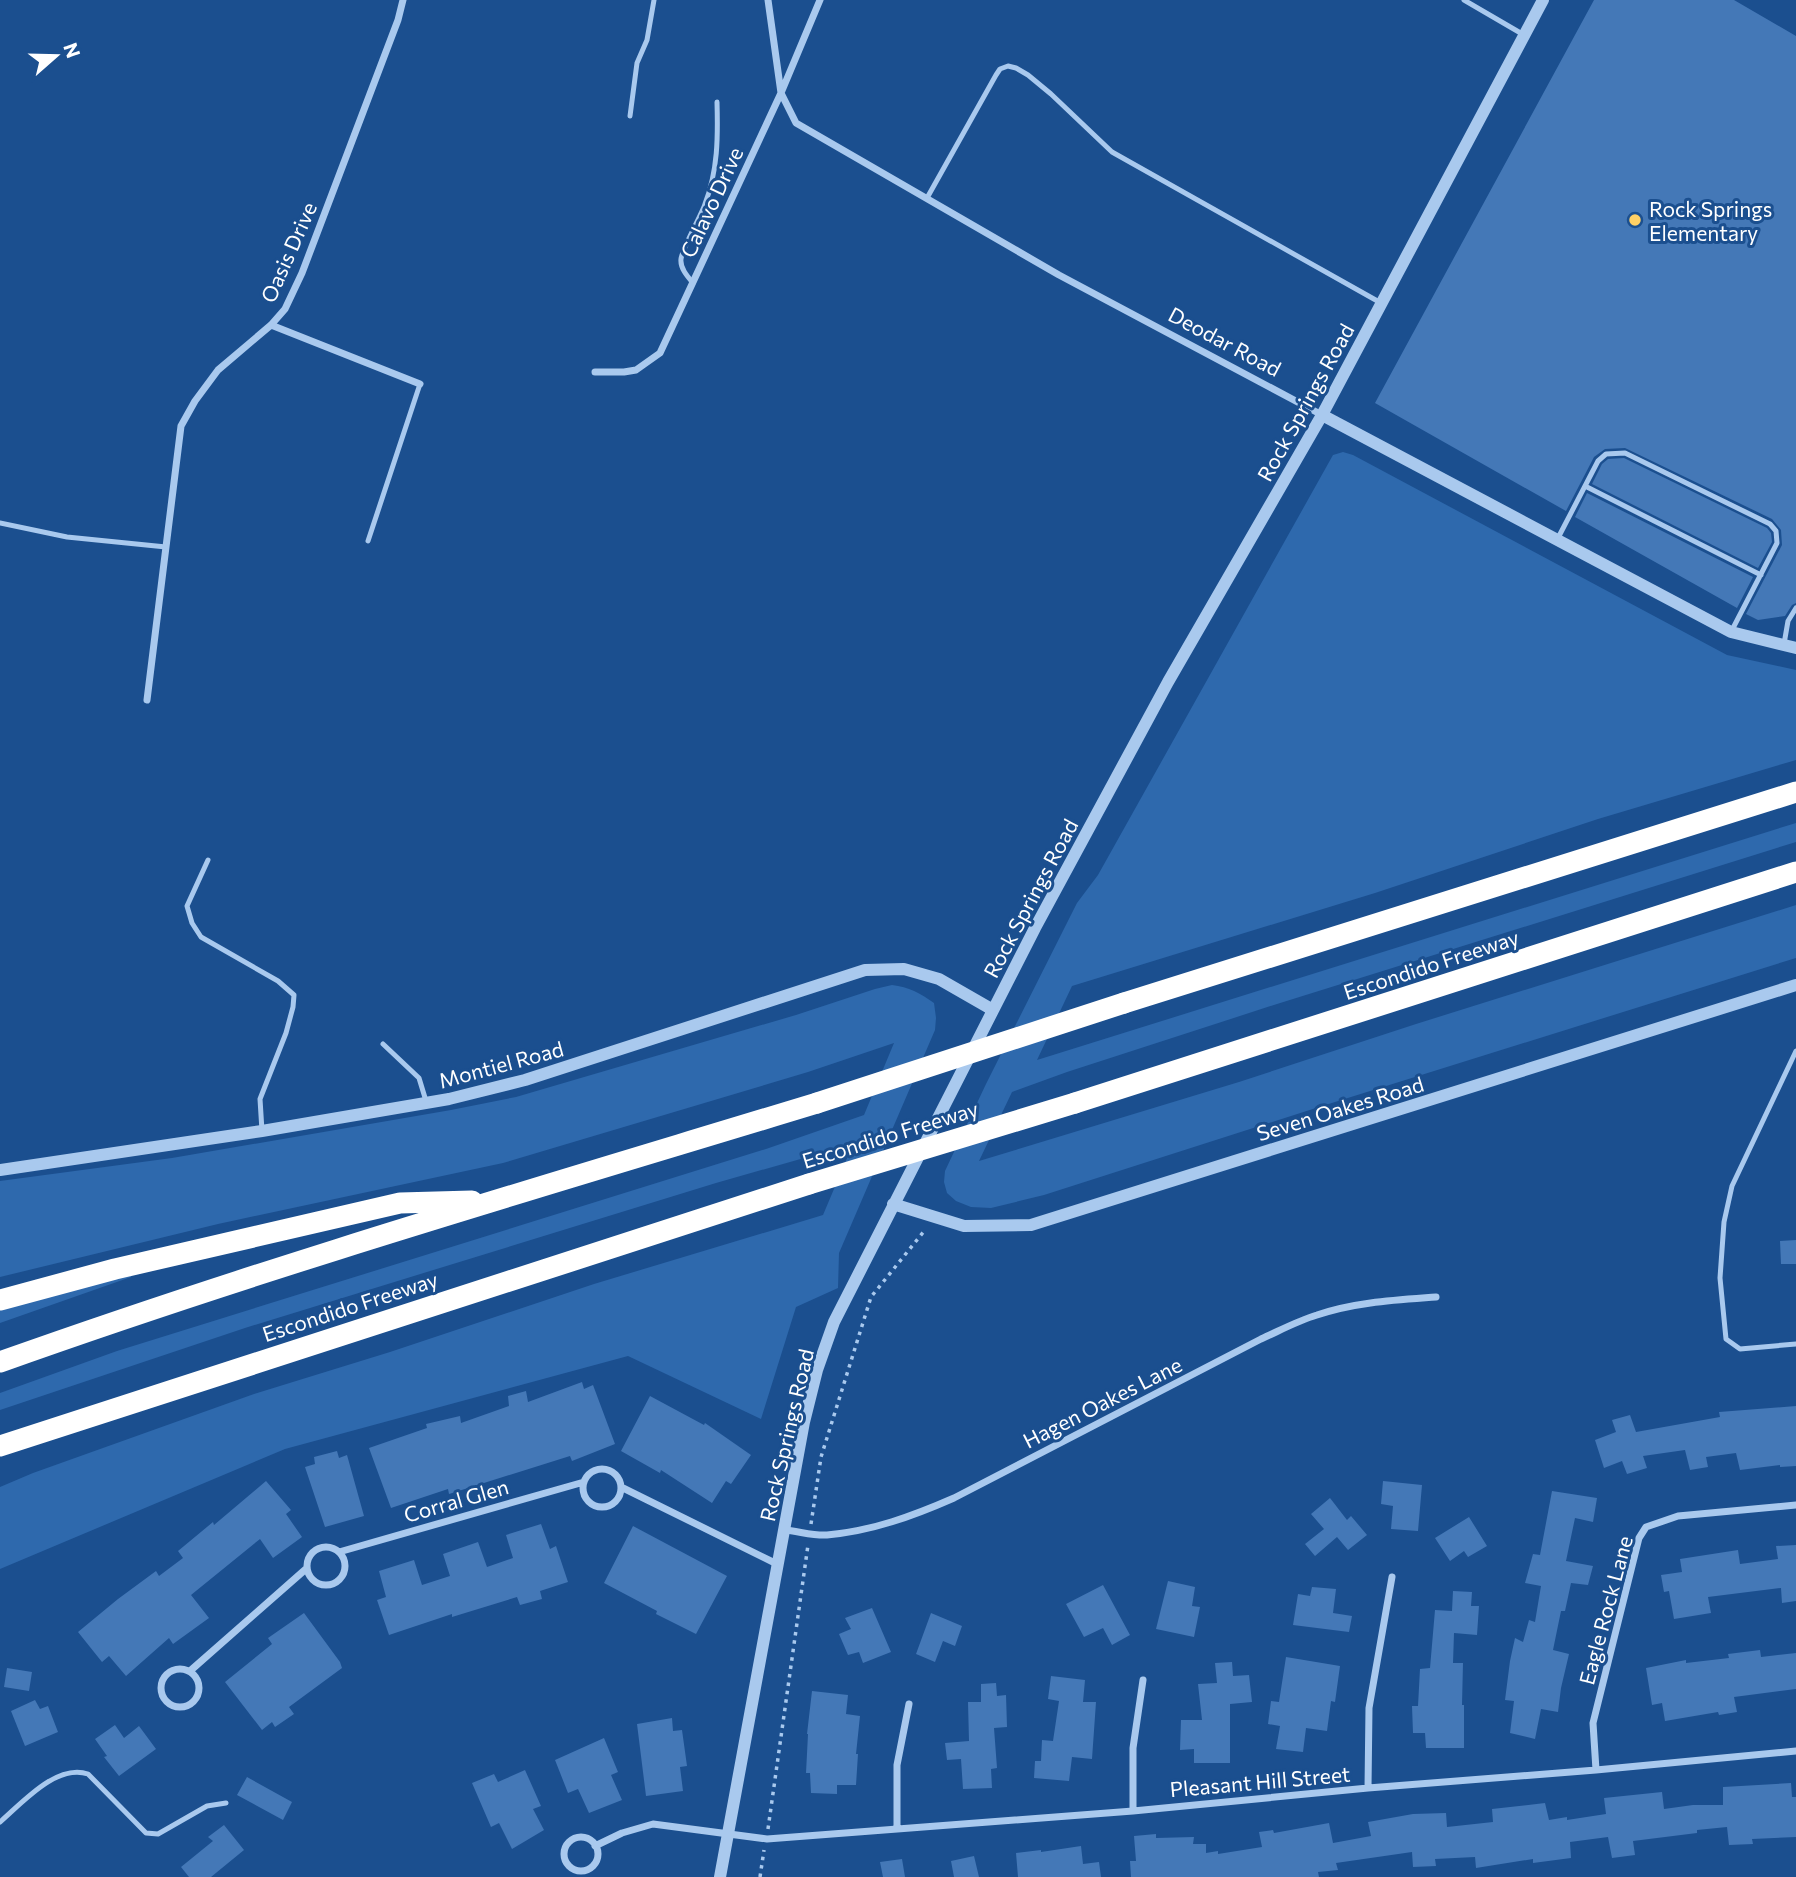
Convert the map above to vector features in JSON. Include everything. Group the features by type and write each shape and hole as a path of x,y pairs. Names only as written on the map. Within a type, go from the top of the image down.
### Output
{"highway":[{"path":"0,1362 498,1200 817,1103 1124,1003 1796,792"},
{"name":"Escondido Freeway","path":"0,1446 809,1184 1075,1103 1796,872"},
{"path":"0,1300 115,1269 400,1203 498,1200"},
{"path":"0,1460 46,1429"}],"street":[{"name":"Oasis Drive","path":"147,700 181,426 195,401 218,370 271,325 285,309 302,273 398,20 403,0"},
{"name":"Deodar Road","path":"768,0 781,93 796,123 1059,275 1731,632 1790,647"},
{"name":"Calavo Drive","path":"595,372 636,370 660,353 781,93 820,0"},
{"name":"Rock Springs Road","path":"720,1877 804,1422 821,1358 834,1322 1035,928 1168,682 1322,415 1543,0"},
{"path":"271,325 420,384"},
{"name":"Montiel Road","path":"0,1170 427,1104 524,1080 865,971 904,969 939,979 993,1010"},
{"name":"Seven Oakes Road","path":"893,1204 964,1226 1031,1225 1796,985"},
{"name":"Hagen Oakes Lane","path":"784,1530 825,1535 904,1519 954,1498 1294,1324 1346,1307 1380,1301 1436,1297"},
{"name":"Corral Glen","path":"190,1671 307,1567 310,1555 320,1547 333,1548 339,1552 584,1482 586,1477 596,1470 607,1469 617,1476 621,1487 777,1564"},
{"path":"584,1482 584,1494 597,1506 614,1503 621,1493 621,1487"},
{"name":"Eagle Rock Lane","path":"1596,1770 1593,1723 1639,1538 1646,1527 1678,1516 1796,1505"},
{"path":"307,1567 316,1582 328,1585 334,1583 344,1569 343,1557 339,1552"},
{"path":"1368,1788 1369,1708 1392,1577"},
{"name":"Corral Glen","path":"178,1669 190,1671 195,1675 200,1688 196,1700 186,1707 172,1706 163,1698 163,1679 178,1669"},
{"path":"1133,1811 1133,1748 1143,1680"},
{"path":"897,1829 897,1765 909,1704"},
{"name":"Pleasant Hill Street","path":"595,1846 622,1833 653,1824 766,1839 1133,1811 1796,1751"},
{"path":"582,1838 595,1846 598,1857 593,1867 583,1871 572,1869 568,1865 564,1855 571,1841 582,1838"}],"lane":[{"path":"630,116 636,63 647,40 654,0"},
{"path":"1464,0 1524,35"},
{"path":"927,198 996,75 1000,69 1008,66 1028,75 1051,93 1112,152 1381,303"},
{"path":"693,283 685,273 681,258 705,204 714,176 718,148 717,102"},
{"path":"368,541 420,384"},
{"path":"1557,540 1598,461 1606,454 1625,453 1770,524 1776,531 1777,543 1731,632"},
{"path":"1585,486 1760,575"},
{"path":"0,523 67,537 166,547"},
{"path":"1790,647 1788,621 1796,608"},
{"path":"208,860 187,906 192,923 201,937 278,981 294,995 286,1033 260,1099 261,1131"},
{"path":"383,1044 419,1078 427,1104"},
{"path":"1796,1051 1732,1186 1724,1222 1720,1278 1726,1339 1740,1349 1796,1344"},
{"path":"0,1822 45,1783 65,1773 79,1770 88,1774 146,1833 158,1835 207,1806 226,1804"}],"path":[{"path":"811,1525 821,1457 871,1297 936,1217"},
{"path":"760,1877 809,1539"}],"shaded area":[{"path":"1343,452 1727,655 1796,670 1796,760 1598,819 1375,893 1072,986 1037,1060 1796,823 1796,842 1277,1004 1012,1092 979,1161 1239,1082 1796,905 1796,958 1044,1195 991,1208 971,1207 956,1201 947,1193 945,1171 1077,903 1098,875 1333,455"},
{"path":"892,985 914,991 934,1003 935,1030 839,1253 838,1288 796,1307 761,1419 628,1356 285,1449 0,1569 0,1487 254,1394 594,1284 823,1215 853,1144 716,1183 245,1328 0,1410 0,1393 117,1351 766,1149 864,1115 894,1043 808,1072 503,1163 218,1224 0,1277 0,1181 172,1158 516,1097"},
{"path":"132,1273 131,1277 0,1323 0,1308"}],"building":[{"name":"Rock Springs Elementary","path":"1594,0 1734,0 1796,36 1796,603 1785,616 1758,620 1746,614 1782,545 1781,530 1772,519 1625,448 1605,449 1594,457 1566,511 1375,403"},
{"path":"1624,458 1767,528 1772,542 1758,568 1592,484 1602,464 1608,459"},
{"path":"1587,493 1753,577 1737,608 1575,517"},
{"path":"1796,1240 1796,1264 1781,1264 1780,1241"},
{"path":"582,1382 584,1389 593,1385 615,1444 572,1461 570,1456 449,1494 448,1489 391,1508 369,1448 427,1428 426,1424 460,1416 461,1423 509,1406 508,1396 526,1391 528,1402"},
{"path":"650,1396 704,1425 705,1423 751,1455 731,1484 726,1481 712,1503 661,1470 660,1473 621,1451"},
{"path":"1796,1406 1796,1466 1780,1465 1740,1470 1736,1453 1706,1457 1708,1467 1690,1470 1685,1450 1643,1456 1647,1468 1627,1474 1622,1461 1604,1468 1595,1440 1616,1432 1612,1420 1630,1415 1636,1432 1720,1417 1719,1412"},
{"path":"337,1451 339,1458 347,1455 364,1516 325,1527 305,1467 315,1464 314,1457"},
{"path":"266,1481 291,1510 286,1514 302,1537 273,1558 260,1539 191,1595 209,1618 173,1644 169,1638 126,1676 109,1656 102,1662 78,1632 156,1571 159,1576 183,1558 178,1551"},
{"path":"1383,1481 1422,1485 1418,1531 1391,1529 1393,1506 1381,1504"},
{"path":"1552,1491 1597,1498 1593,1522 1575,1518 1566,1561 1593,1566 1588,1585 1571,1583 1565,1611 1561,1611 1553,1650 1569,1654 1558,1712 1541,1709 1535,1739 1510,1733 1514,1701 1505,1700 1515,1638 1523,1642 1529,1620 1535,1622 1541,1586 1525,1583 1533,1554 1540,1555"},
{"path":"1330,1498 1347,1520 1351,1516 1367,1535 1348,1550 1337,1537 1315,1556 1305,1544 1324,1529 1311,1514"},
{"path":"1469,1517 1487,1546 1468,1557 1464,1551 1450,1561 1435,1538"},
{"path":"541,1524 550,1549 556,1546 568,1582 540,1591 542,1599 520,1605 517,1597 452,1617 452,1614 389,1635 377,1600 386,1597 379,1571 414,1560 422,1585 450,1576 443,1554 478,1542 487,1567 513,1558 506,1535"},
{"path":"633,1526 727,1576 696,1634 604,1583"},
{"path":"1796,1545 1796,1601 1782,1603 1781,1588 1708,1597 1711,1613 1674,1619 1669,1591 1664,1592 1661,1575 1682,1572 1680,1559 1738,1550 1740,1564 1778,1559 1776,1546"},
{"path":"1168,1581 1195,1587 1192,1606 1200,1607 1194,1637 1156,1629"},
{"path":"1103,1585 1130,1635 1112,1645 1103,1628 1084,1637 1066,1604"},
{"path":"1312,1587 1336,1589 1333,1613 1352,1616 1349,1632 1293,1625 1298,1594 1310,1596"},
{"path":"1453,1591 1472,1592 1471,1606 1479,1606 1477,1635 1454,1633 1453,1663 1463,1663 1464,1748 1426,1748 1425,1733 1413,1733 1412,1706 1418,1706 1420,1669 1430,1668 1435,1610 1452,1611"},
{"path":"872,1608 891,1652 863,1663 859,1652 848,1655 839,1634 851,1629 845,1618"},
{"path":"304,1613 342,1668 289,1707 294,1714 275,1727 272,1722 262,1730 225,1682 272,1644 268,1638"},
{"path":"931,1613 962,1626 955,1646 943,1641 935,1662 916,1654"},
{"path":"1760,1650 1761,1657 1796,1653 1796,1689 1734,1697 1737,1712 1719,1715 1718,1712 1665,1721 1662,1703 1652,1705 1646,1668 1686,1660 1686,1663 1729,1658 1728,1654"},
{"path":"1286,1657 1340,1666 1335,1702 1331,1701 1327,1731 1306,1728 1303,1752 1276,1749 1280,1726 1268,1724 1271,1701 1279,1702"},
{"path":"1232,1662 1233,1676 1249,1675 1252,1702 1230,1704 1230,1763 1194,1763 1194,1749 1180,1750 1181,1720 1202,1720 1198,1684 1217,1683 1215,1663"},
{"path":"7,1668 32,1672 29,1691 4,1687"},
{"path":"1051,1676 1085,1680 1083,1702 1096,1702 1092,1759 1072,1757 1069,1781 1034,1778 1035,1761 1041,1761 1042,1740 1053,1741 1059,1701 1048,1699"},
{"path":"996,1683 997,1696 1006,1695 1007,1727 994,1728 997,1768 991,1769 992,1788 963,1789 961,1759 947,1760 945,1743 969,1741 968,1702 981,1702 981,1684"},
{"path":"812,1691 848,1695 846,1714 860,1716 856,1785 837,1785 837,1794 811,1793 810,1773 806,1773"},
{"path":"35,1700 40,1709 48,1706 58,1732 25,1746 11,1711"},
{"path":"672,1718 673,1731 682,1730 687,1766 680,1767 683,1791 646,1796 637,1724"},
{"path":"115,1725 124,1738 139,1726 156,1749 119,1776 104,1757 107,1756 95,1739"},
{"path":"604,1738 618,1772 611,1775 622,1800 589,1813 578,1789 568,1793 555,1760"},
{"path":"525,1770 541,1806 533,1809 544,1830 512,1849 499,1823 491,1827 472,1783 494,1774 498,1782"},
{"path":"247,1777 292,1802 283,1820 237,1795"},
{"path":"1791,1783 1792,1797 1796,1797 1796,1837 1752,1839 1753,1844 1729,1845 1727,1827 1633,1841 1635,1855 1612,1858 1608,1837 1570,1842 1571,1858 1533,1863 1533,1859 1476,1868 1475,1857 1435,1859 1436,1866 1413,1867 1412,1852 1336,1863 1338,1870 1318,1872 1319,1877 1131,1877 1130,1861 1136,1861 1134,1836 1156,1834 1156,1838 1194,1837 1193,1844 1206,1844 1206,1853 1218,1851 1218,1854 1262,1847 1259,1832 1273,1830 1274,1833 1329,1823 1333,1843 1371,1836 1368,1822 1413,1814 1446,1813 1447,1827 1493,1822 1492,1809 1545,1803 1549,1820 1567,1817 1567,1820 1606,1814 1604,1798 1662,1792 1664,1809 1723,1805 1723,1787"},
{"path":"224,1825 244,1850 211,1877 189,1877 181,1867 213,1841 208,1837"},
{"path":"1081,1846 1083,1864 1099,1862 1101,1877 1018,1877 1016,1853"},
{"path":"974,1856 979,1877 954,1877 951,1861"},
{"path":"902,1859 905,1877 883,1877 880,1862"}],"place":[{"name":"Rock Springs Elementary","path":"1635,220"}]}
